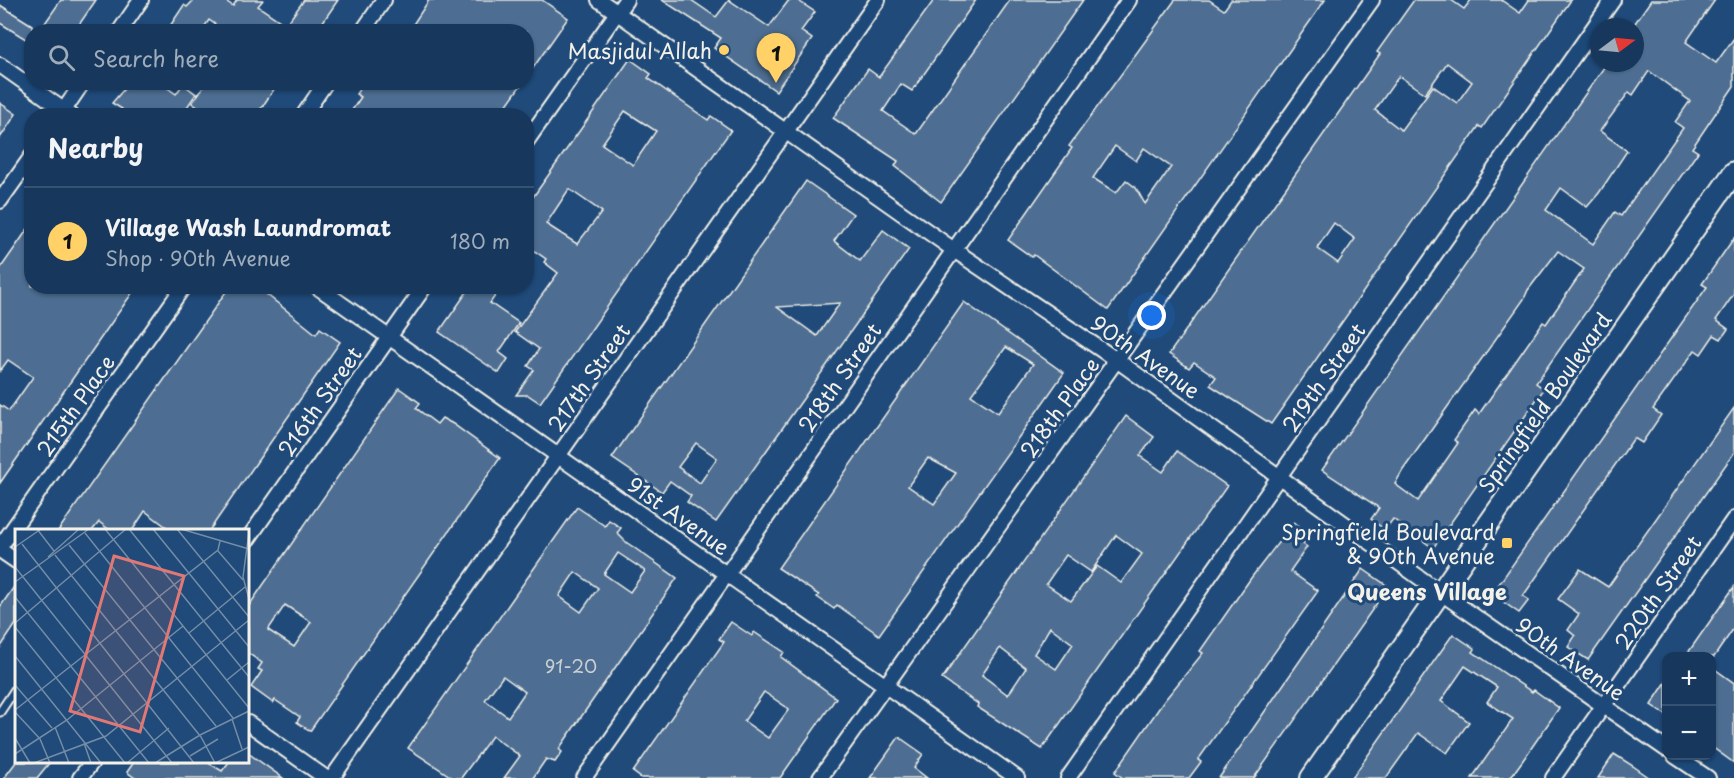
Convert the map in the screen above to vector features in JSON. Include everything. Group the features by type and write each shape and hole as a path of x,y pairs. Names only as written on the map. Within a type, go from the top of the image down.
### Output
{"main road":[{"name":"Springfield Boulevard","path":"1311,778 1734,172"}],"street":[{"path":"124,24 141,0"},
{"path":"368,24 384,0"},
{"name":"90th Avenue","path":"599,0 787,130 954,250 1118,361 1441,593 1662,746"},
{"path":"534,131 626,0"},
{"name":"217th Street","path":"332,778 878,0"},
{"name":"218th Street","path":"584,778 1129,0"},
{"name":"218th Place","path":"820,778 1372,0"},
{"name":"219th Street","path":"1068,778 1613,0"},
{"path":"0,65 24,83"},
{"path":"33,90 57,108"},
{"path":"68,108 78,90"},
{"path":"308,108 321,90"},
{"path":"0,201 24,167"},
{"name":"215th Place","path":"0,548 178,294"},
{"name":"91st Avenue","path":"327,294 1017,778"},
{"name":"216th Street","path":"249,538 419,294"},
{"name":"220th Street","path":"1553,778 1734,519"},
{"path":"0,548 15,560"},
{"path":"249,724 326,778"},
{"path":"1681,760 1708,778"},
{"path":"80,778 91,763"}],"lane":[{"path":"0,712 15,690"}],"building":[{"path":"61,0 96,0 80,24 45,23"},
{"path":"194,0 224,0 233,6 237,0 263,0 258,6 285,24 215,24 209,20 206,24 171,24 184,5 187,7"},
{"path":"304,0 338,0 322,24 287,24"},
{"path":"429,0 542,0 568,18 534,67 534,24 413,24"},
{"path":"662,0 691,0 716,17 729,0 769,27 789,0 797,0 815,12 801,31 812,39 776,91 714,48 721,38"},
{"path":"934,0 976,0 912,91 901,84 883,111 916,134 1010,0 1083,0 941,202 895,166 898,161 833,118 868,69 879,77"},
{"path":"1175,0 1209,0 1224,10 1231,0 1325,0 1108,310 1034,255 1032,257 1008,240 1072,148 1069,146","holes":["1115,146 1136,161 1144,148 1171,167 1145,204 1136,188 1126,180 1116,193 1093,178"]},
{"path":"1414,0 1451,0 1464,9 1471,0 1501,0 1520,13 1529,0 1571,0 1482,128 1479,126 1271,424 1210,385 1216,377 1194,362 1189,368 1169,354 1380,54 1377,52","holes":["1447,63 1472,82 1457,103 1433,86 1401,130 1375,110 1399,76 1425,94","1334,223 1355,239 1338,263 1317,248"]},
{"path":"1651,0 1715,0 1686,42 1716,63 1734,38 1734,86 1692,148 1698,152 1536,383 1544,389 1433,548 1393,519 1385,530 1371,519 1379,508 1322,470 1601,72 1644,72 1644,18 1638,18","holes":["1649,71 1690,101 1675,122 1683,128 1621,216 1615,212 1593,244 1546,210 1561,188 1587,207 1599,193 1627,151 1600,131 1629,92 1633,95","1558,251 1584,269 1546,324 1543,322 1479,414 1475,410 1454,440 1458,443 1418,501 1395,484 1528,290"]},
{"path":"0,5 30,24 24,24 24,38 0,23"},
{"path":"630,59 651,74 648,78 708,120 711,116 731,130 540,403 528,395 516,395 534,370 528,366 539,349 515,332 558,273 544,262 546,259 534,251 534,196","holes":["625,111 656,131 633,165 602,144","569,189 602,212 577,244 546,224"]},
{"path":"123,90 170,90 176,94 179,90 191,90 196,94 186,108 120,108 112,103"},
{"path":"201,90 274,90 261,108 199,108 192,103"},
{"path":"359,90 517,90 505,108 353,108 361,97 356,94"},
{"path":"0,103 16,114 0,138"},
{"path":"806,181 853,214 834,241 860,261 883,230 909,249 716,522 687,502 691,496 670,481 662,492 612,458","holes":["840,303 817,336 777,307","696,443 717,458 700,483 678,467"]},
{"path":"24,234 24,294 131,294 0,483 0,405 9,411 33,377 8,360 0,371 0,269"},
{"path":"1734,238 1734,294 1716,320 1728,329 1721,339 1714,335 1701,354 1695,350 1653,409 1661,415 1642,443 1634,438 1523,596 1529,600 1519,613 1492,594 1707,287 1702,284"},
{"path":"224,294 266,294 316,334 320,328 340,342 210,529 169,529 145,511 133,529 108,529 99,522 94,529 59,529"},
{"path":"465,294 496,294 490,303 519,323 499,352 508,359 499,373 439,332"},
{"path":"964,302 1064,373 879,635 837,605 834,609 817,597 819,595 778,568","holes":["1006,347 1033,364 998,413 971,395","928,458 956,473 934,504 908,486"]},
{"path":"399,388 420,403 416,408 437,424 442,418 500,458 310,731 297,722 300,717 275,700 273,703 251,687 262,671 258,669 262,663 249,654 249,606","holes":["285,605 311,622 294,647 268,630"]},
{"path":"1734,408 1734,453 1588,660 1568,647 1575,636 1568,630 1579,614 1558,599 1580,569 1608,587"},
{"path":"1126,416 1154,437 1140,456 1163,472 1177,451 1227,486 1042,749 977,707 978,704 942,679","holes":["1116,535 1142,554 1121,583 1097,566 1071,601 1046,584 1066,555 1091,572","1050,627 1073,644 1056,669 1034,654","1000,648 1026,668 1008,695 982,675"]},
{"path":"577,507 605,526 609,520 621,528 617,533 626,542 677,578 559,749 562,752 555,762 546,759 533,778 504,778 520,756 492,736 461,778 453,778 408,748","holes":["618,553 645,571 630,592 604,574","575,572 598,588 581,612 559,596","503,676 525,692 508,717 485,700"]},
{"path":"1294,522 1310,534 1303,544 1307,547 1290,571 1318,591 1198,760 1201,762 1189,778 1123,778 1115,772 1164,701 1203,653 1200,651 1251,578"},
{"path":"1363,569 1386,585 1374,601 1377,603 1254,778 1219,778"},
{"path":"15,585 15,626 0,648 0,607"},
{"path":"1734,587 1734,628 1716,654 1716,652 1688,652"},
{"path":"731,622 752,636 754,632 784,652 781,657 836,698 780,778 641,778 633,772 724,642 719,639","holes":["764,692 789,709 768,738 744,721"]},
{"path":"1453,634 1475,649 1473,652 1559,708 1523,760 1510,778 1472,778 1513,719 1487,702 1497,687 1465,666 1441,701 1469,722 1447,753 1418,733 1386,778 1352,778"},
{"path":"1716,670 1734,683 1734,763 1716,750"},
{"path":"1662,688 1662,712 1651,705"},
{"path":"899,737 923,754 914,768 927,778 870,778"},
{"path":"249,754 283,778 135,778 127,772 133,763 209,763 222,771 228,763 249,763"},
{"path":"1614,754 1633,766 1650,778 1598,778"},
{"path":"15,763 49,763 37,778 4,778"}],"place":[{"name":"Masjidul Allah","path":"724,50"},
{"name":"Village Wash Laundromat","path":"776,83"},
{"name":"Springfield Boulevard & 90th Avenue","path":"1507,543"}],"district":[{"name":"Queens Village","path":"1427,590"}]}
